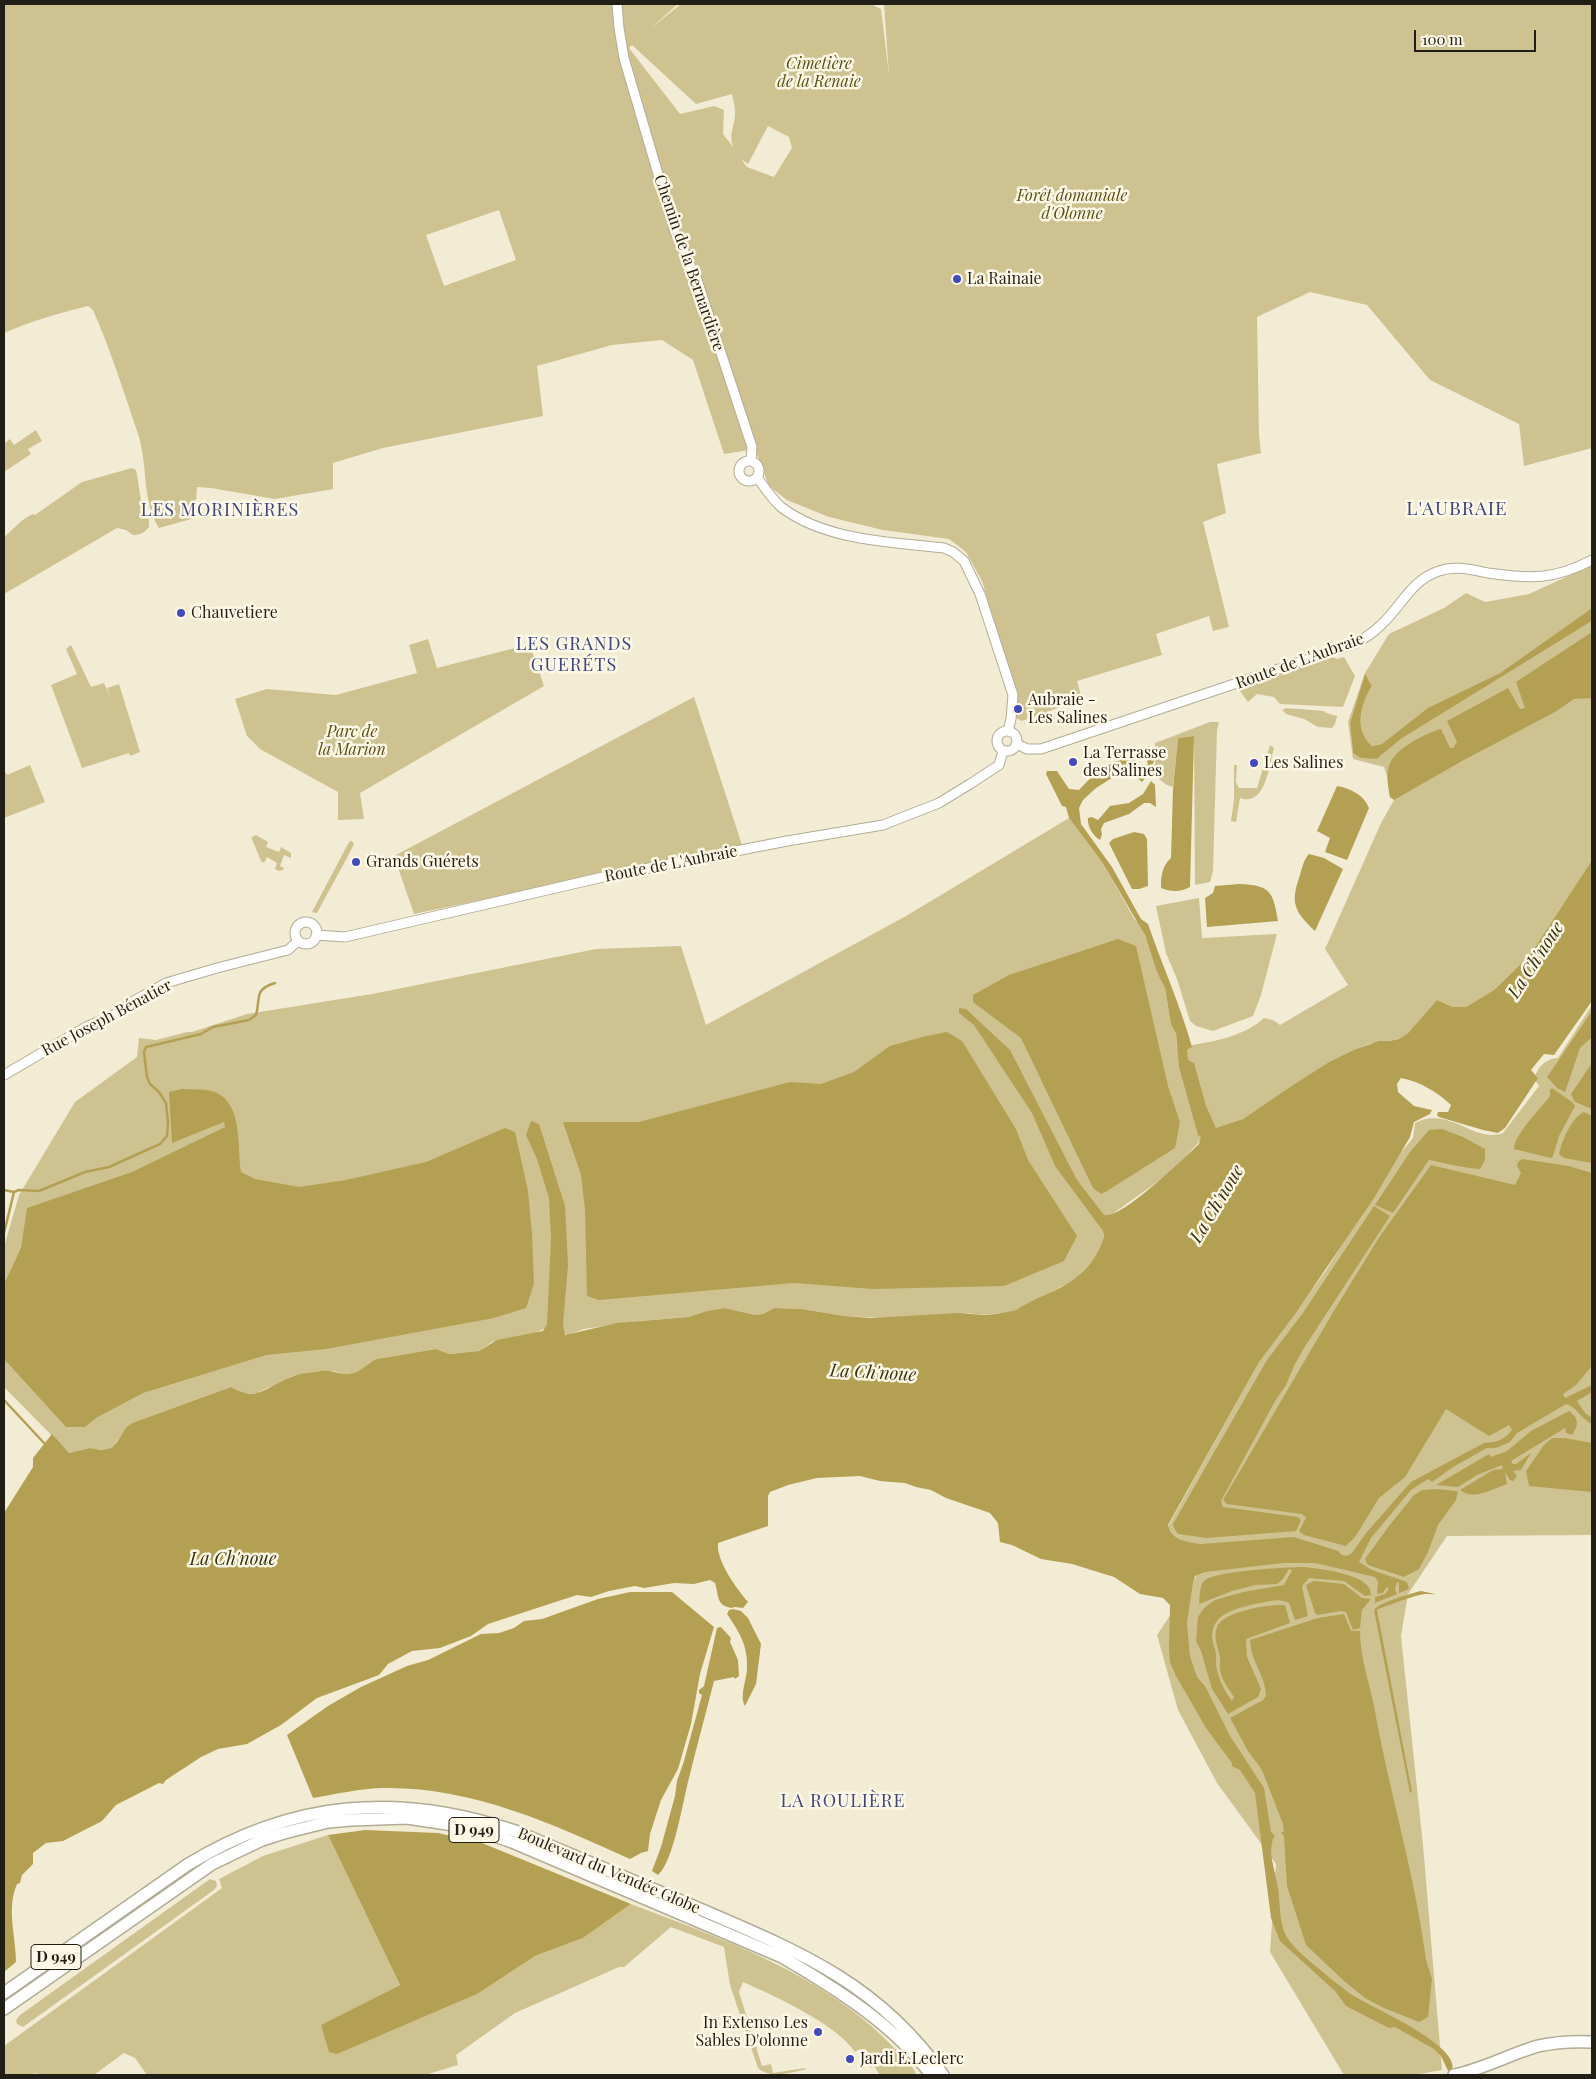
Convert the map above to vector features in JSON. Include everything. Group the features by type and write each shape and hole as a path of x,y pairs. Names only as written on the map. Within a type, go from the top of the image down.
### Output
{"main road":[{"name":"Boulevard du Vendée Globe","path":"4,1994 187,1865 211,1850 242,1835 281,1822 326,1811 379,1806 434,1810 488,1822 515,1831 785,1946 830,1969 865,1993 901,2024 931,2058 943,2075"},
{"name":"Boulevard du Vendée Globe","path":"4,2009 193,1875 230,1854 284,1833 328,1822 407,1818 460,1826 512,1842 782,1957 824,1981 858,2005 910,2050 931,2075"},
{"path":"1458,2075 1540,2046 1563,2042 1592,2042"}],"street":[{"name":"Chemin de la Bernardière","path":"618,4 621,42 629,78 675,232 697,280 752,447 751,462"},
{"path":"751,462 756,465 759,471 757,477 747,481 742,479 739,474 741,464 751,462"},
{"path":"757,477 780,506 796,516 825,529 856,537 944,548 953,552 964,561 980,594 1013,695 1013,706 1008,731"},
{"name":"Route de L'Aubraie","path":"1017,744 1033,750 1044,748 1356,642 1371,634 1382,624 1406,594 1420,581 1442,570 1462,568 1513,576 1538,577 1566,573 1592,560"},
{"path":"1008,731 1016,735 1017,744 1012,750 1003,751 997,740 999,734 1008,731"},
{"name":"Route de L'Aubraie","path":"316,936 345,937 603,877 787,841 883,825 939,803 970,784 999,765 1003,751"},
{"path":"302,923 309,923 314,927 316,936 308,944 298,941 295,932 302,923"},
{"name":"Rue Joseph Bénatier","path":"4,1075 86,1027 115,1014 166,983 288,950 298,941"}],"green space":[{"path":"4,4 678,4 651,28 681,4 871,4 881,9 889,74 884,4 1592,4 1592,448 1524,466 1519,424 1430,380 1367,305 1310,292 1257,317 1261,453 1217,464 1226,513 1203,522 1229,627 1213,631 1209,616 1156,634 1162,655 1077,681 1082,699 1022,721 1016,718 1015,689 982,581 966,552 949,539 883,530 829,517 787,500 769,486 755,449 724,454 693,360 662,340 612,345 537,366 543,416 383,448 333,463 333,489 275,499 197,487 195,518 159,528 148,500 138,434 93,310 88,306 56,314 4,333","holes":["632,45 696,104 732,94 735,113 731,136 734,148 723,134 724,110 714,106 680,114 629,48","768,126 789,137 792,148 774,177 747,167 741,159 748,164","499,210 516,260 444,286 426,235"]},
{"path":"36,430 42,441 28,449 31,454 4,472 5,443 10,439 14,445"},
{"path":"132,468 136,470 142,506 149,520 149,527 147,529 138,535 133,535 126,530 117,528 4,594 4,537 25,519 33,514 35,515 82,482"},
{"path":"1592,565 1592,608 1500,673 1474,686 1382,744 1372,746 1366,739 1361,724 1364,701 1372,686 1365,675 1350,723 1353,753 1377,759 1401,739 1592,621 1592,860 1530,955 1494,990 1466,1007 1453,1007 1437,1000 1408,1033 1399,1039 1369,1044 1329,1062 1243,1119 1218,1128 1201,1140 1171,1172 1111,1215 1097,1222 1103,1231 1103,1243 1092,1262 1076,1279 1016,1310 1005,1313 885,1318 844,1316 802,1309 774,1308 763,1314 755,1315 725,1308 688,1317 638,1321 584,1329 567,1335 547,1327 536,1333 492,1342 479,1351 449,1354 436,1349 377,1359 353,1374 346,1375 334,1371 292,1376 257,1393 241,1393 231,1387 132,1423 111,1448 101,1450 90,1448 69,1453 4,1387 4,1247 19,1195 75,1102 137,1057 139,1038 156,1040 192,1032 247,1014 372,994 596,949 681,946 706,1025 906,916 1069,818 1102,862 1135,920 1141,925 1165,988 1171,1025 1176,1033 1177,1048 1223,1039 1245,1031 1264,1018 1273,1020 1280,1025 1348,985 1325,949 1381,823 1394,800 1390,797 1384,767 1353,759 1348,722 1365,673 1389,634 1444,608 1466,593 1485,602 1529,594"},
{"name":"Parc de la Marion","path":"428,639 437,668 515,648 532,651 544,686 360,793 364,819 338,820 338,792 260,749 247,736 235,699 267,689 336,695 417,673 409,645"},
{"path":"71,645 91,687 104,683 112,701 107,688 119,684 140,752 130,756 129,753 82,768 51,685 77,674 66,649"},
{"path":"1333,657 1337,659 1344,657 1355,676 1343,707 1280,704 1274,697 1257,694 1248,702 1240,691 1241,688"},
{"path":"694,697 742,845 414,914 394,856"},
{"path":"1286,708 1324,711 1337,716 1332,728 1318,727 1304,719 1286,714 1282,710"},
{"path":"1210,722 1219,722 1217,730 1213,871 1210,882 1195,885 1194,736 1178,738 1173,787 1155,776 1155,743"},
{"path":"1270,745 1274,748 1268,774 1261,791 1249,799 1240,798 1236,822 1231,821 1234,799 1234,765 1237,765 1236,782 1239,788 1257,788"},
{"path":"30,765 45,802 4,818 4,770 7,775"},
{"path":"256,835 268,842 266,847 279,852 281,847 291,853 291,858 284,855 280,866 284,868 283,870 275,869 277,863 267,857 264,863 261,861 252,839"},
{"path":"352,841 354,844 317,913 312,912 349,842"},
{"path":"1199,898 1202,938 1277,934 1261,995 1253,1016 1213,1031 1196,1026 1190,1021 1177,979 1166,953 1156,906"},
{"path":"1592,1005 1592,1535 1447,1536 1408,1594 1401,1636 1423,1845 1442,2070 1414,2075 1344,2075 1270,1952 1276,1864 1217,1783 1178,1710 1157,1635 1199,1572 1173,1543 1166,1530 1262,1356 1325,1272 1397,1157 1413,1138 1415,1123 1428,1119 1439,1119 1451,1121 1482,1134 1503,1133 1539,1086 1535,1076 1539,1068 1545,1062 1558,1058"},
{"path":"328,1835 400,1985 322,2025 479,1993 535,1956 583,1938 631,1904 739,1947 808,1981 871,2025 909,2063 916,2075 880,2075 874,2066 871,2068 858,2050 855,2052 834,2031 820,2021 743,1982 739,1992 762,2066 771,2064 773,2073 806,2069 775,2074 758,2068 730,1985 724,1947 671,1927 624,1967 619,1967 515,2013 456,2055 458,2065 425,2075 147,2075 135,2058 124,2053 94,2075 41,2075 35,2073 31,2075 4,2075 4,2046 222,1888 219,1879 263,1856"},
{"path":"210,1879 216,1881 217,1886 214,1890 23,2027 17,2024 16,2020 20,2015"}],"water":[{"path":"1592,608 1592,621 1401,739 1377,759 1361,758 1353,753 1350,723 1365,674 1372,686 1364,701 1361,725 1366,739 1372,746 1382,744 1428,708 1500,673"},
{"path":"1592,632 1592,698 1574,699 1555,712 1462,761 1394,800 1390,797 1389,765 1395,756 1406,746 1421,737 1441,729 1450,748 1453,748 1457,742 1447,721 1508,688 1520,709 1525,708 1516,682"},
{"path":"1194,736 1190,887 1180,891 1168,890 1161,888 1161,879 1164,868 1171,858 1173,789 1178,738"},
{"name":"La Ch'noue","path":"1149,746 1155,757 1150,768 1148,767 1147,759 1137,759 1134,762 1135,766 1146,777 1142,782 1129,767 1096,788 1083,800 1079,808 1081,824 1112,867 1141,919 1148,924 1192,1047 1187,1050 1188,1060 1194,1063 1206,1106 1216,1128 1243,1119 1329,1062 1379,1041 1399,1039 1408,1033 1437,1000 1453,1007 1466,1007 1494,990 1530,955 1592,860 1592,1001 1554,1055 1544,1054 1531,1070 1538,1078 1505,1128 1498,1133 1439,1117 1437,1115 1438,1112 1448,1112 1451,1105 1428,1088 1401,1078 1397,1084 1398,1092 1414,1106 1432,1110 1430,1114 1414,1122 1410,1137 1374,1198 1295,1314 1259,1362 1168,1525 1176,1538 1201,1544 1294,1537 1338,1551 1342,1555 1347,1556 1352,1553 1366,1533 1411,1482 1484,1443 1497,1441 1506,1436 1512,1430 1509,1425 1489,1436 1446,1409 1405,1477 1379,1498 1355,1537 1346,1546 1304,1535 1299,1531 1306,1518 1302,1514 1227,1504 1223,1500 1380,1236 1431,1165 1515,1185 1521,1173 1517,1166 1518,1162 1522,1159 1569,1166 1592,1173 1592,1366 1576,1385 1563,1394 1565,1398 1592,1385 1592,1392 1577,1401 1585,1413 1592,1418 1592,1424 1566,1404 1517,1433 1510,1442 1496,1448 1487,1448 1453,1467 1432,1482 1428,1479 1411,1490 1371,1538 1359,1562 1372,1570 1407,1582 1409,1588 1399,1593 1399,1583 1397,1582 1395,1589 1397,1594 1375,1603 1375,1597 1385,1594 1389,1589 1387,1587 1383,1593 1377,1594 1378,1582 1375,1577 1315,1563 1283,1563 1205,1572 1195,1576 1193,1582 1187,1623 1190,1656 1197,1677 1205,1686 1230,1736 1264,1788 1271,1832 1275,1836 1271,1853 1281,1919 1288,1939 1292,1945 1348,1992 1431,2040 1445,2052 1452,2064 1450,2075 1441,2056 1434,2049 1395,2027 1389,2028 1346,2006 1335,1991 1280,1941 1271,1918 1255,1793 1240,1770 1232,1766 1232,1763 1206,1728 1176,1676 1170,1662 1169,1651 1170,1605 1163,1598 1140,1594 1114,1577 1072,1564 1041,1559 1012,1545 1000,1542 998,1523 990,1513 946,1498 931,1490 905,1483 880,1481 860,1476 817,1478 788,1485 770,1492 768,1496 768,1526 718,1543 720,1558 724,1566 748,1602 743,1608 731,1608 723,1605 720,1602 715,1583 710,1580 694,1584 674,1583 644,1588 635,1586 591,1597 577,1595 488,1624 471,1636 440,1648 412,1651 388,1664 379,1675 317,1698 281,1725 247,1744 218,1749 201,1757 166,1780 163,1784 159,1783 116,1805 102,1821 63,1841 46,1843 33,1853 33,1864 22,1875 14,1893 12,1923 16,1962 4,1972 4,1513 33,1467 33,1458 52,1434 69,1453 90,1448 101,1450 111,1448 132,1423 231,1387 240,1392 255,1393 298,1375 325,1371 350,1374 357,1372 377,1359 436,1349 449,1354 479,1351 497,1340 543,1331 547,1324 551,1239 549,1198 537,1159 526,1135 531,1121 539,1124 565,1206 568,1265 563,1324 565,1335 617,1323 688,1317 725,1308 755,1315 763,1314 774,1308 802,1309 844,1316 872,1318 958,1313 993,1314 1016,1310 1071,1281 1090,1264 1103,1240 1103,1231 1055,1166 1032,1113 974,1025 959,1013 959,1008 966,1009 1010,1050 1077,1180 1104,1215 1112,1214 1124,1208 1138,1198 1199,1144 1201,1137 1198,1135 1179,1067 1176,1033 1171,1025 1165,988 1157,972 1145,935 1102,862 1069,818 1066,807 1062,806 1046,774 1047,771 1057,771 1069,789 1079,790 1098,770"},
{"path":"1151,781 1155,785 1156,807 1150,803 1144,803 1129,814 1104,823 1101,829 1100,840 1095,836 1091,830 1088,818 1092,817 1098,820 1110,806 1129,803 1143,794"},
{"path":"1337,786 1347,788 1356,793 1364,799 1369,808 1347,860 1325,852 1330,838 1317,831"},
{"path":"1134,832 1144,834 1147,839 1148,886 1139,889 1132,889 1109,843 1113,839"},
{"path":"1309,854 1324,858 1343,869 1315,931 1298,912 1295,900 1302,867"},
{"path":"1239,884 1258,886 1269,892 1274,903 1278,921 1207,927 1205,898 1213,893 1215,886"},
{"path":"1118,939 1136,946 1168,1086 1180,1122 1175,1148 1101,1194 1093,1188 1021,1038 973,1002 973,995 1009,975"},
{"path":"1592,1011 1592,1037 1580,1048 1565,1092 1557,1088 1547,1077"},
{"path":"947,1032 962,1041 1016,1129 1028,1160 1077,1236 1064,1261 1004,1286 873,1289 794,1283 599,1300 587,1296 585,1210 581,1175 563,1122 639,1122 790,1082 821,1084 854,1072 890,1046"},
{"path":"1592,1063 1592,1109 1575,1102 1571,1094"},
{"path":"1552,1088 1575,1106 1559,1136 1553,1156 1551,1158 1514,1149 1518,1137 1550,1096"},
{"path":"182,1089 209,1090 225,1099 231,1107 237,1128 241,1172 255,1179 299,1187 346,1180 426,1162 505,1128 515,1132 528,1191 532,1233 534,1284 526,1308 494,1318 326,1349 266,1355 143,1393 96,1418 85,1427 66,1427 4,1359 4,1282 21,1248 27,1208 132,1172 225,1127 224,1122 172,1143 169,1092"},
{"path":"1584,1112 1592,1116 1592,1163 1564,1158 1559,1154 1571,1124"},
{"path":"1442,1129 1463,1137 1485,1149 1485,1160 1480,1169 1460,1167 1429,1160 1393,1213 1375,1205 1410,1152 1429,1130"},
{"path":"1374,1206 1390,1216 1304,1348 1286,1385 1275,1401 1221,1501 1223,1507 1298,1517 1301,1520 1296,1531 1207,1538 1178,1534 1173,1524 1267,1360 1303,1313"},
{"path":"1569,1411 1575,1416 1577,1422 1572,1435 1566,1433 1565,1428 1511,1461 1513,1464 1516,1464 1531,1453 1521,1470 1513,1471 1517,1476 1513,1481 1510,1480 1505,1472 1507,1484 1496,1489 1477,1494 1465,1493 1460,1490 1493,1470 1503,1469 1502,1465 1477,1475 1458,1487 1436,1485 1489,1454 1491,1457 1507,1451 1531,1431"},
{"path":"1552,1438 1565,1438 1592,1443 1592,1492 1529,1486 1526,1471 1544,1445"},
{"path":"1436,1489 1458,1492 1456,1500 1438,1525 1428,1552 1419,1569 1404,1577 1368,1565 1365,1559 1414,1495 1422,1490"},
{"path":"1305,1567 1333,1571 1355,1577 1369,1588 1371,1595 1365,1596 1344,1581 1309,1578 1302,1586 1308,1616 1295,1620 1289,1603 1277,1600 1241,1607 1217,1621 1212,1635 1216,1665 1219,1678 1232,1701 1234,1697 1221,1673 1216,1639 1217,1627 1221,1621 1248,1610 1285,1605 1290,1623 1246,1639 1247,1657 1261,1689 1258,1697 1228,1714 1212,1689 1201,1651 1196,1641 1198,1617 1204,1608 1215,1600 1243,1592 1284,1585 1292,1570 1289,1569 1283,1579 1277,1584 1255,1585 1232,1591 1199,1604 1202,1583 1210,1578 1235,1572"},
{"path":"1314,1581 1344,1584 1362,1598 1371,1599 1362,1610 1360,1628 1353,1630 1346,1612 1341,1611 1318,1615 1315,1613 1306,1585"},
{"path":"1421,1591 1435,1594 1424,1594 1377,1610 1412,1792 1410,1793 1374,1610 1388,1601"},
{"path":"630,1592 672,1592 714,1627 700,1674 691,1724 678,1769 661,1800 650,1834 648,1851 630,1859 540,1820 478,1800 446,1793 414,1789 381,1788 313,1798 287,1735 328,1706 361,1687 407,1666 428,1660 481,1634 499,1633 514,1628 524,1621 542,1619 598,1599"},
{"path":"729,1610 741,1611 748,1618 761,1644 756,1684 745,1706 743,1697 747,1660 742,1639 727,1614"},
{"path":"1344,1614 1351,1631 1360,1631 1363,1660 1409,1864 1426,1960 1432,1979 1428,2017 1419,2022 1365,1998 1306,1945 1287,1886 1284,1836 1281,1833 1284,1831 1283,1824 1262,1770 1248,1751 1230,1718 1263,1700 1266,1696 1264,1682 1253,1656 1250,1640 1318,1618"},
{"path":"721,1627 731,1638 730,1642 738,1660 739,1676 735,1679 734,1677 714,1681 673,1844 664,1868 658,1875 652,1871 661,1847 675,1796 677,1781 702,1695 699,1693 699,1690 704,1686 717,1628"},
{"path":"365,1830 438,1833 482,1843 631,1904 583,1938 535,1956 479,1993 337,2054 329,2052 321,2025 400,1985 328,1835"}],"waterway":[{"path":"4,1233 14,1192 19,1190 39,1191 85,1172 109,1167 160,1144 167,1136 166,1103 159,1092 150,1084 147,1077 144,1052 146,1047 201,1034 213,1027 249,1020 256,1015 259,995 263,989 275,983"},
{"path":"4,1190 14,1192"},
{"path":"4,1400 44,1443"}],"place":[{"name":"La Rainaie","path":"957,279"},
{"name":"Chauvetiere","path":"181,613"},
{"name":"Aubraie - Les Salines","path":"1018,709"},
{"name":"La Terrasse des Salines","path":"1073,762"},
{"name":"Les Salines","path":"1254,763"},
{"name":"Grands Guérets","path":"356,862"},
{"name":"In Extenso Les Sables D'olonne","path":"818,2032"},
{"name":"Jardi E.Leclerc","path":"850,2059"}],"district":[{"name":"L'AUBRAIE","path":"1457,509"},
{"name":"LES MORINIÈRES","path":"220,510"},
{"name":"LES GRANDS GUERÉTS","path":"574,654"},
{"name":"LA ROULIÈRE","path":"843,1801"}],"park label":[{"name":"Cimetière de la Renaie","path":"819,73"},
{"name":"Forêt domaniale d'Olonne","path":"1072,205"}]}
